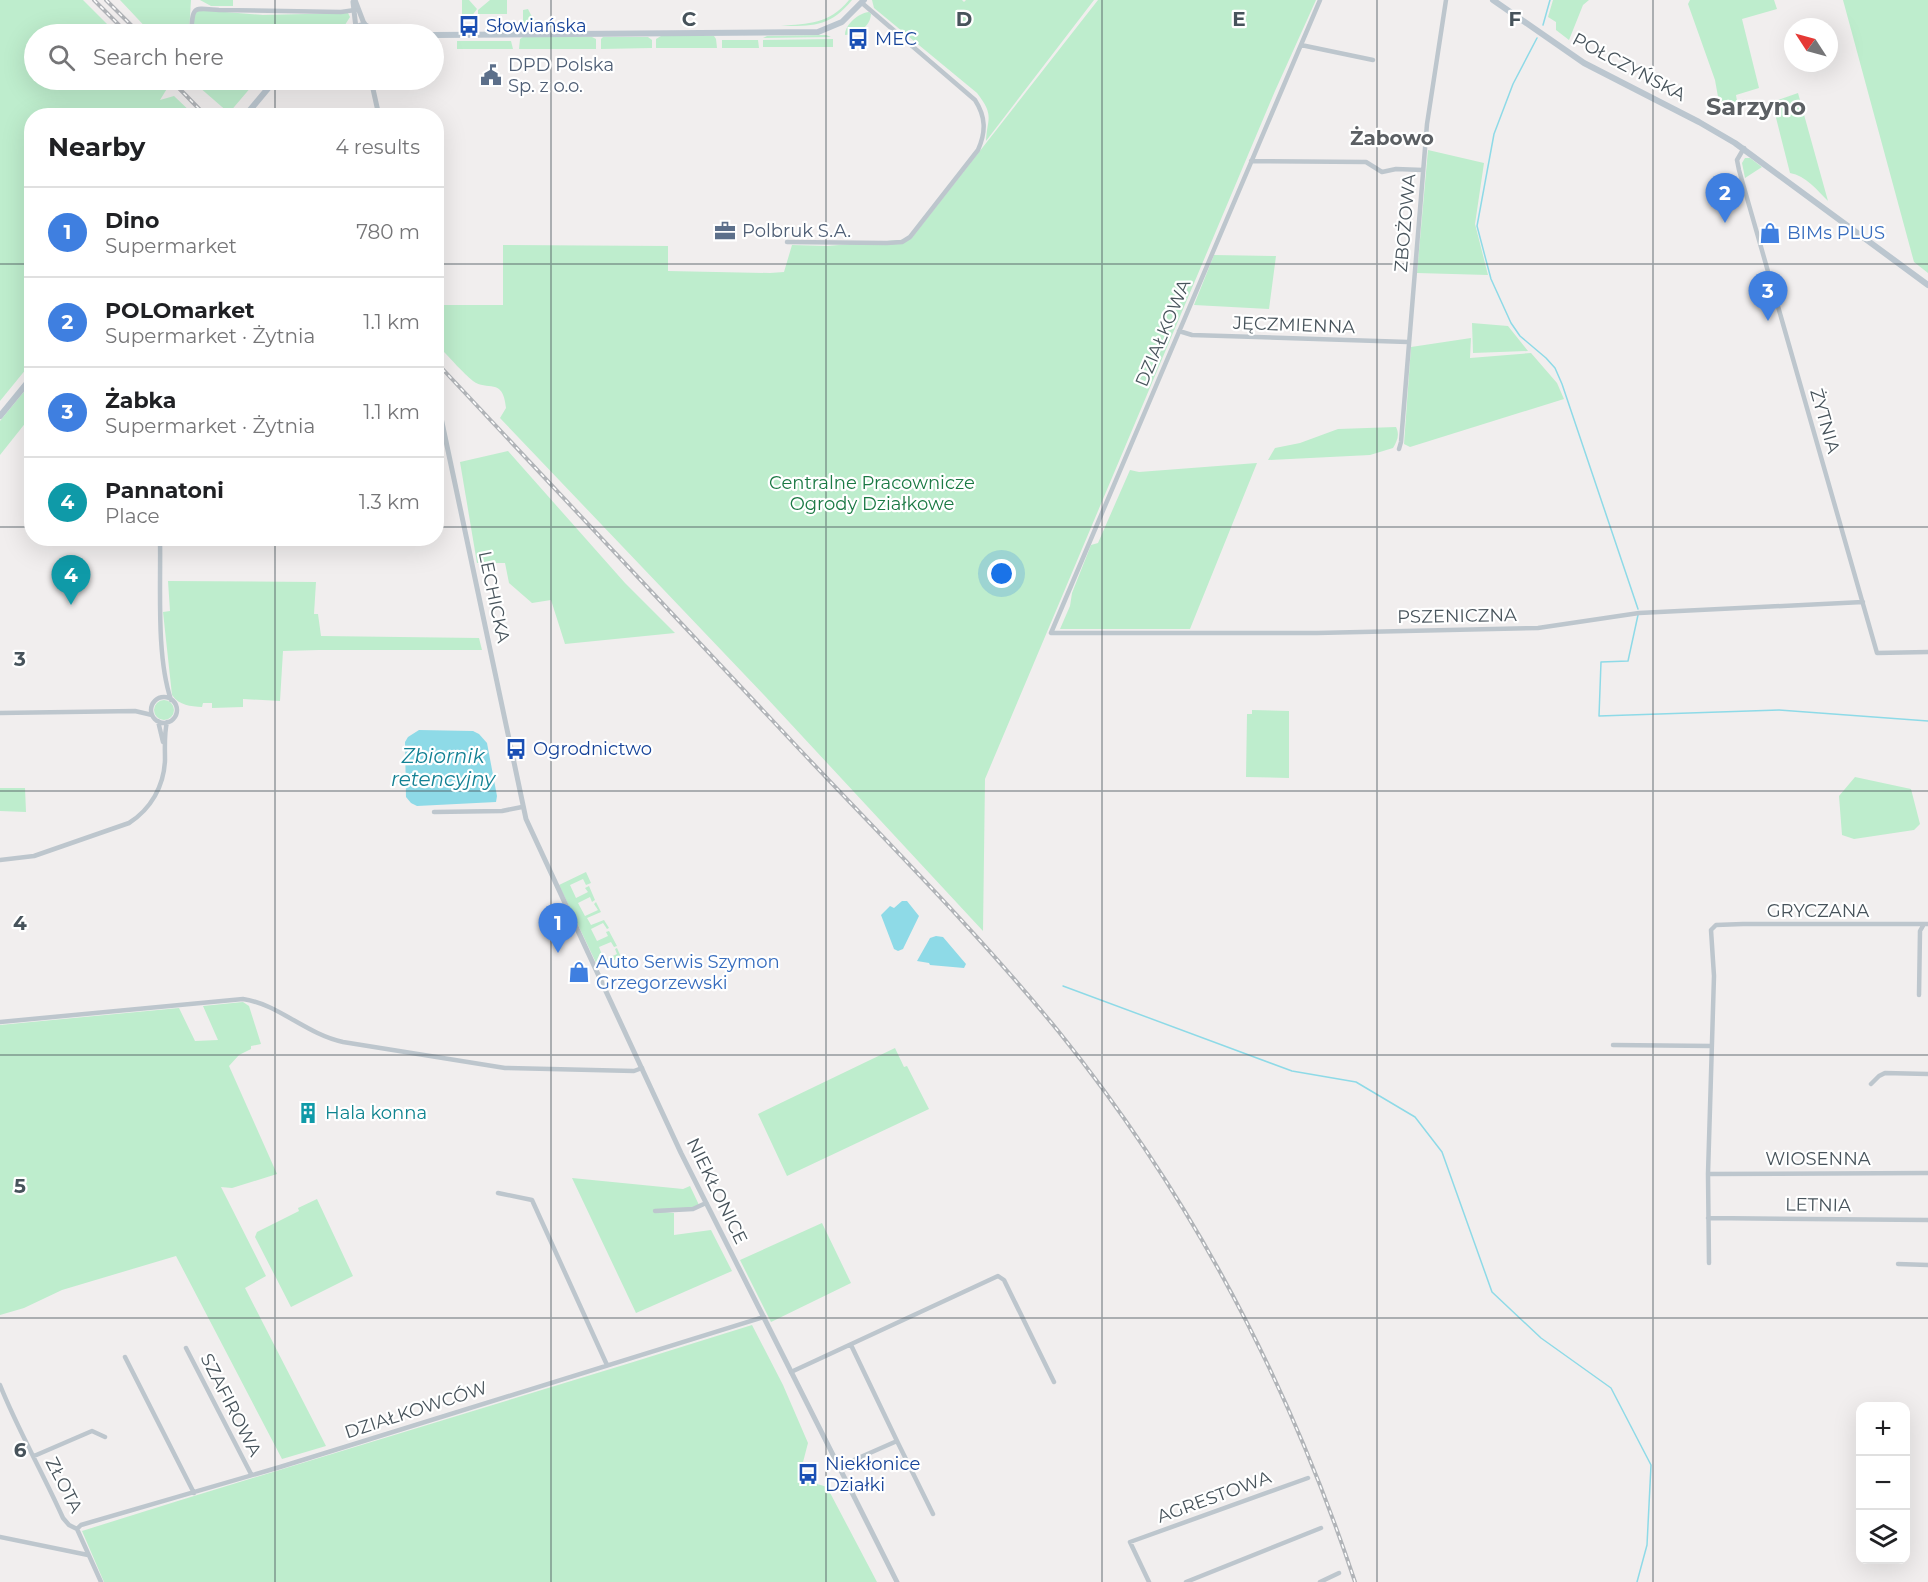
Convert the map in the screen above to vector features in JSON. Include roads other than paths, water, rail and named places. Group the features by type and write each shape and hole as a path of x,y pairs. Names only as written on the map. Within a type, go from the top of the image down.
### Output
{"main road":[{"name":"POŁCZYŃSKA","path":"1493,0 1598,71 1699,122 1743,148 1928,285"},
{"path":"444,35 818,32 842,22 863,2"},
{"path":"251,108 266,90"},
{"path":"0,416 24,387"}],"street":[{"path":"354,0 355,24"},
{"name":"DZIAŁKOWA","path":"1051,633 1320,0"},
{"name":"ZBOŻOWA","path":"1399,449 1430,101 1446,0"},
{"path":"787,242 902,242 910,237 978,150 983,140 984,119 975,100 863,2"},
{"path":"192,24 192,15 197,8 201,7 219,10 341,12 356,9"},
{"path":"356,9 366,24"},
{"path":"1301,45 1373,60"},
{"path":"373,90 377,108"},
{"name":"ŻYTNIA","path":"1743,148 1737,160 1738,170 1877,653 1928,652"},
{"path":"1251,161 1366,162 1382,172 1396,169 1424,170"},
{"name":"JĘCZMIENNA","path":"1179,331 1192,335 1408,342"},
{"name":"LECHICKA","path":"444,432 522,807"},
{"path":"158,721 167,722 174,718 177,711 176,705 171,700 166,681 161,611 160,546"},
{"name":"PSZENICZNA","path":"1051,633 1306,633 1538,627 1639,613 1863,602"},
{"path":"162,698 166,681"},
{"path":"152,715 152,706 156,700 162,698 171,700"},
{"path":"135,711 152,706"},
{"path":"0,712 135,711 152,715 158,721 164,748"},
{"path":"0,860 34,856 129,823 138,817 146,810 163,778 167,722"},
{"path":"434,812 502,811 522,807"},
{"name":"NIEKŁONICE","path":"522,807 534,838 706,1203 897,1582"},
{"path":"1919,995 1920,931 1926,924"},
{"name":"GRYCZANA","path":"1712,1046 1714,976 1711,930 1716,925 1926,924"},
{"path":"0,1022 243,999 269,1007 320,1036 343,1042 505,1068 634,1071 642,1068"},
{"path":"1613,1046 1712,1046 1708,1174 1709,1263"},
{"path":"1871,1084 1885,1073 1928,1074"},
{"name":"WIOSENNA","path":"1708,1174 1928,1173"},
{"path":"498,1193 532,1200 607,1365"},
{"path":"655,1211 693,1209 706,1203"},
{"name":"LETNIA","path":"1708,1218 1928,1220"},
{"path":"1898,1264 1928,1264"},
{"path":"791,1372 998,1276 1004,1280 1054,1382"},
{"name":"DZIAŁKOWCÓW","path":"77,1529 81,1525 194,1493 764,1317"},
{"path":"850,1345 933,1514"},
{"name":"SZAFIROWA","path":"186,1348 251,1474"},
{"path":"125,1357 194,1493"},
{"name":"ZŁOTA","path":"0,1385 13,1417 63,1518 77,1529 101,1582"},
{"path":"34,1456 92,1431 105,1437"},
{"path":"838,1467 897,1441"},
{"name":"AGRESTOWA","path":"1149,1582 1130,1542 1308,1478"},
{"path":"1186,1582 1321,1528"},
{"path":"0,1537 88,1555"},
{"path":"1320,1582 1339,1573"}],"water":[{"name":"Zbiornik retencyjny","path":"419,730 473,731 479,734 487,743 497,796 496,802 417,806 411,803 406,797 405,742 408,737"},
{"path":"902,901 907,901 919,916 903,949 898,951 894,949 881,915 890,906 894,908"},
{"path":"943,937 966,964 964,968 930,965 917,961 930,938"}],"waterway":[{"path":"1543,25 1550,0"},
{"path":"1537,38 1513,84 1494,134 1477,226 1491,279 1511,323 1520,336 1555,368 1562,384 1638,609"},
{"path":"1638,615 1628,661 1601,662 1599,716 1779,710 1928,721"},
{"path":"1063,986 1292,1071 1356,1082 1415,1117 1442,1152 1492,1292 1541,1338 1611,1388 1651,1465 1647,1545 1637,1582"}],"railway":[{"path":"94,0 118,24"},
{"path":"106,0 130,24"},
{"path":"181,90 198,108"},
{"path":"444,371 965,925 1029,996 1107,1095 1152,1159 1232,1294 1299,1435 1329,1508 1355,1582"}],"place":[{"name":"Słowiańska","path":"469,26"},
{"name":"MEC","path":"858,39"},
{"name":"DPD Polska Sp. z o.o.","path":"491,75"},
{"name":"POLOmarket","path":"1725,223"},
{"name":"Polbruk S.A.","path":"725,231"},
{"name":"BIMs PLUS","path":"1770,233"},
{"name":"Żabka","path":"1768,321"},
{"name":"Pannatoni","path":"71,605"},
{"name":"Ogrodnictwo","path":"516,749"},
{"name":"Dino","path":"558,953"},
{"name":"Auto Serwis Szymon Grzegorzewski","path":"579,972"},
{"name":"Hala konna","path":"308,1113"},
{"name":"Niekłonice Działki","path":"808,1474"}],"district":[{"name":"Sarzyno","path":"1756,107"},
{"name":"Żabowo","path":"1392,138"}],"park label":[{"name":"Centralne Pracownicze Ogrody Działkowe","path":"872,493"}]}
